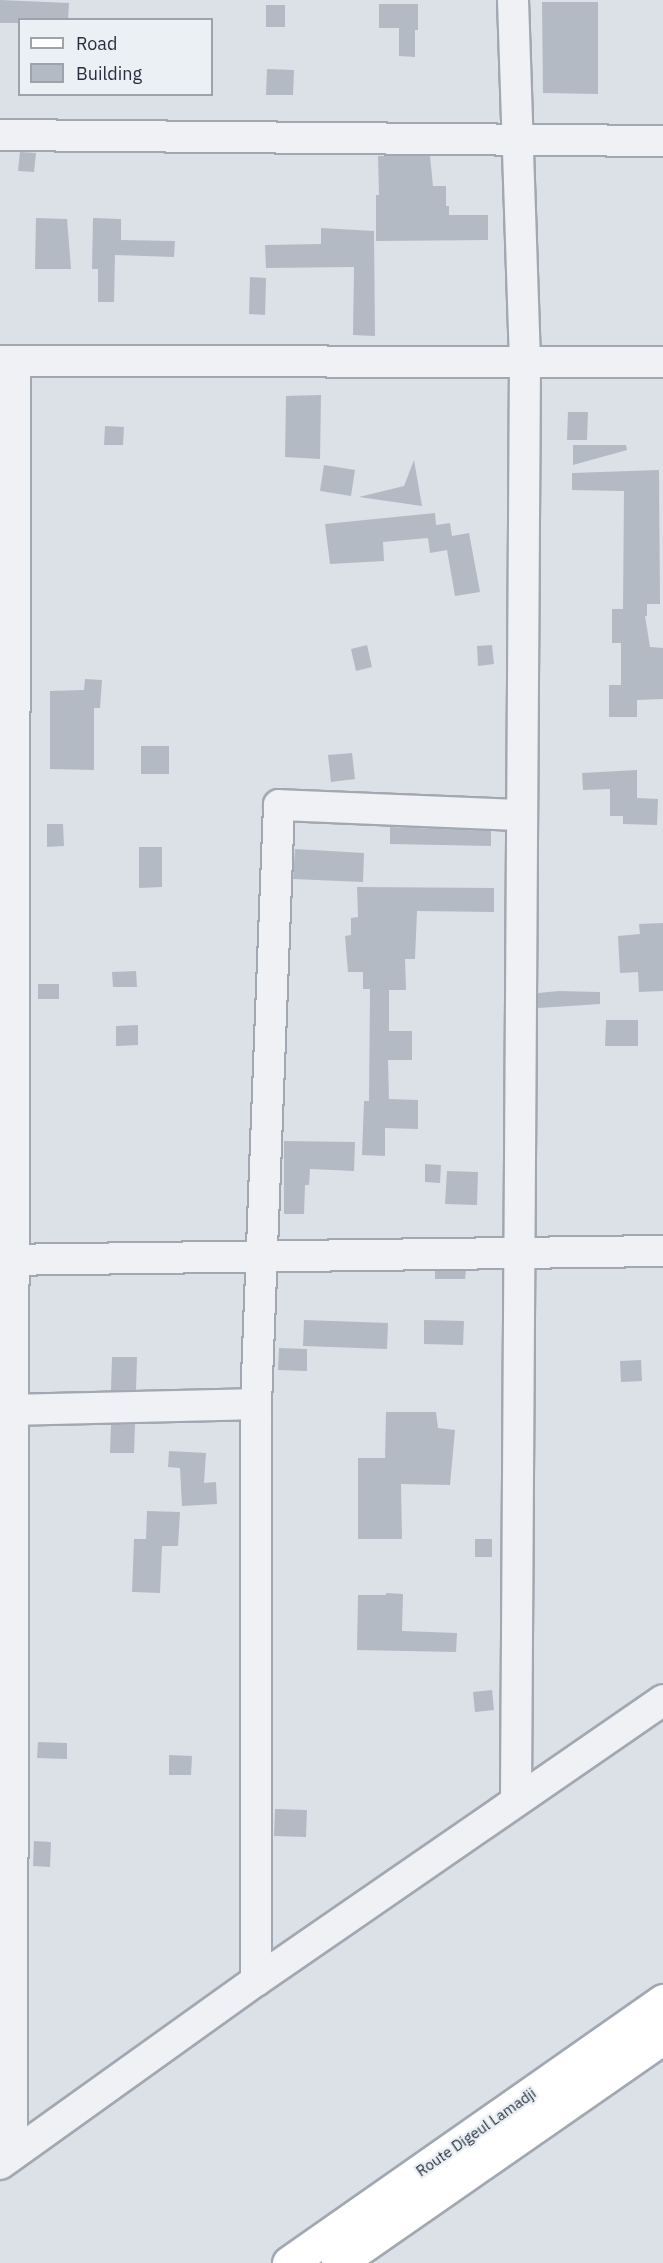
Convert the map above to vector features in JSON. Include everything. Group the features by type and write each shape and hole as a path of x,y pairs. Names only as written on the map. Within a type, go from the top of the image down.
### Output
{"main road":[{"name":"Route Digeul Lamadji","path":"289,2263 663,2001"},
{"name":"Route Digeul Lamadji","path":"338,2263 663,2037"}],"street":[{"path":"513,0 525,363 516,1801"},
{"path":"0,135 663,141"},
{"path":"6,2159 6,1851 13,1410 7,1260 8,361 663,362"},
{"path":"255,1980 256,1404 275,854 279,805 521,815"},
{"path":"7,1260 663,1251"},
{"path":"13,1410 256,1404"},
{"path":"6,2159 255,1980 663,1700"}],"building":[{"path":"0,0 69,3 68,18 18,18 18,23 0,23"},
{"path":"542,2 598,2 598,94 543,93"},
{"path":"379,4 418,4 415,57 399,56 399,28 379,28"},
{"path":"266,5 285,5 285,27 266,27"},
{"path":"267,69 294,70 293,95 266,95"},
{"path":"20,152 36,153 34,172 18,171"},
{"path":"378,156 430,156 433,186 446,186 446,206 449,206 449,215 488,215 488,240 376,241 376,195 379,195"},
{"path":"36,218 67,219 71,269 35,269"},
{"path":"93,218 121,219 121,240 175,241 174,257 115,255 114,302 98,302 98,269 92,269"},
{"path":"321,228 374,231 375,336 353,335 354,267 266,268 265,245 321,244"},
{"path":"250,277 266,278 265,315 249,314"},
{"path":"321,395 320,459 285,457 286,396"},
{"path":"568,412 588,412 587,440 567,440"},
{"path":"105,426 124,427 123,445 104,445"},
{"path":"573,445 626,445 627,450 573,465"},
{"path":"414,460 422,506 359,497 404,486"},
{"path":"324,465 355,470 351,496 320,491"},
{"path":"659,470 660,604 647,604 647,616 645,616 650,647 663,648 663,699 637,700 637,717 609,717 609,685 621,685 621,643 612,643 612,609 623,609 624,491 572,490 572,473"},
{"path":"435,513 436,525 450,523 452,536 469,533 480,592 455,596 447,550 430,553 428,538 383,542 384,561 330,564 325,524"},
{"path":"367,645 372,667 356,671 351,649"},
{"path":"492,645 494,664 478,666 477,646"},
{"path":"85,679 102,680 100,708 94,708 94,770 50,769 50,691 84,690"},
{"path":"141,746 169,746 169,774 141,774"},
{"path":"352,753 355,779 331,782 328,755"},
{"path":"637,770 637,798 658,799 657,825 623,824 623,816 610,816 610,789 583,790 582,773"},
{"path":"47,824 63,824 64,846 47,847"},
{"path":"390,827 491,831 491,846 390,844"},
{"path":"139,847 162,847 162,887 139,888"},
{"path":"295,849 364,853 363,882 293,879"},
{"path":"357,887 494,888 494,912 417,911 415,959 405,959 406,990 389,990 389,1031 412,1031 412,1060 388,1060 389,1099 418,1100 418,1129 385,1128 385,1156 362,1155 364,1101 369,1101 370,989 363,989 363,972 348,972 345,936 351,935 351,918 358,917"},
{"path":"663,923 663,991 639,992 638,972 620,973 618,936 640,934 639,924"},
{"path":"136,971 137,987 113,987 112,972"},
{"path":"38,984 59,984 59,999 38,999"},
{"path":"600,992 600,1004 538,1008 538,993"},
{"path":"606,1020 638,1020 638,1046 605,1046"},
{"path":"138,1025 138,1045 116,1046 116,1026"},
{"path":"284,1141 355,1142 354,1171 310,1169 309,1185 305,1185 304,1214 284,1214"},
{"path":"425,1164 441,1165 440,1183 425,1182"},
{"path":"447,1171 478,1172 477,1205 445,1204"},
{"path":"435,1271 466,1271 465,1279 435,1279"},
{"path":"304,1320 388,1323 387,1349 303,1346"},
{"path":"424,1320 464,1321 463,1345 424,1344"},
{"path":"279,1348 307,1349 307,1371 278,1370"},
{"path":"112,1357 137,1357 136,1390 111,1390"},
{"path":"641,1360 642,1381 621,1382 620,1361"},
{"path":"386,1412 436,1412 438,1428 455,1430 450,1485 401,1484 402,1539 358,1539 358,1458 385,1458"},
{"path":"135,1424 134,1453 110,1453 111,1425"},
{"path":"169,1451 206,1453 204,1483 216,1482 217,1504 182,1506 180,1468 168,1467"},
{"path":"147,1511 180,1512 178,1546 162,1546 160,1593 132,1592 134,1539 146,1539"},
{"path":"475,1539 492,1539 492,1557 475,1557"},
{"path":"386,1593 403,1594 402,1631 457,1633 456,1652 357,1650 358,1595 386,1595"},
{"path":"492,1690 494,1710 475,1712 473,1692"},
{"path":"38,1742 67,1743 67,1759 37,1758"},
{"path":"169,1755 192,1756 191,1775 169,1775"},
{"path":"275,1809 307,1810 306,1837 274,1836"},
{"path":"34,1841 51,1842 50,1867 33,1866"}]}
